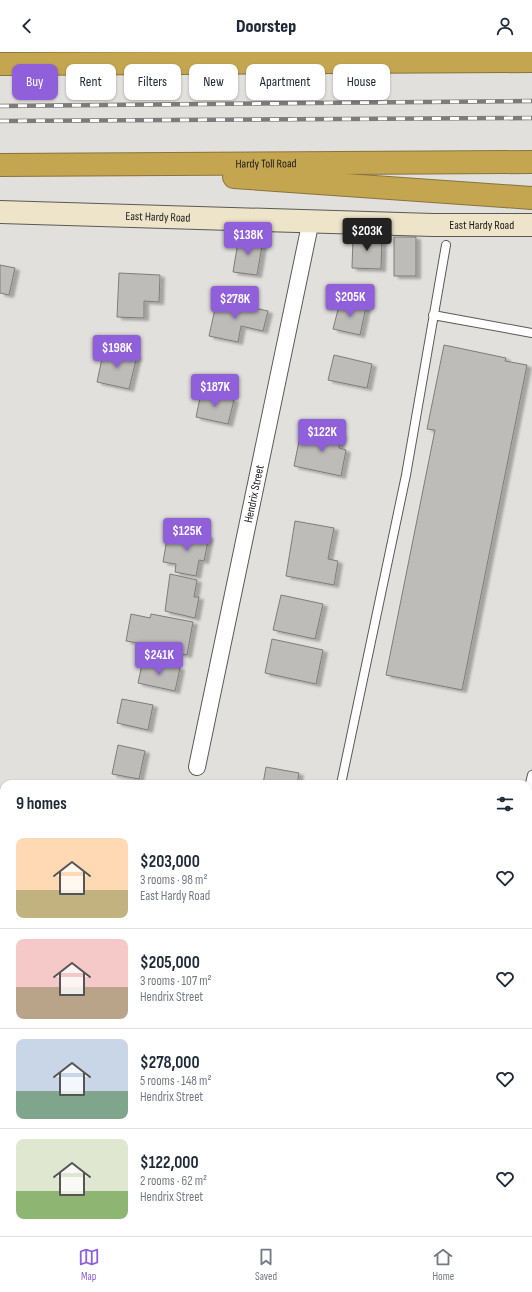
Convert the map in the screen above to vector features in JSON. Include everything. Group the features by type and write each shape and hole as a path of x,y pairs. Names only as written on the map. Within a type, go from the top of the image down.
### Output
{"highway":[{"path":"0,64 532,61"},
{"name":"Hardy Toll Road","path":"0,165 532,162"},
{"path":"55,165 532,198"}],"main road":[{"name":"East Hardy Road","path":"0,212 311,220 432,225 532,225"}],"street":[{"name":"Hendrix Street","path":"197,767 311,220"}],"lane":[{"path":"342,780 406,475 446,245"},
{"path":"433,315 532,333"}],"building":[{"path":"239,236 263,240 257,275 233,272"},
{"path":"353,236 382,236 381,269 352,268"},
{"path":"394,237 416,237 416,276 394,276"},
{"path":"0,265 15,268 9,295 0,293"},
{"path":"119,273 160,275 159,302 144,301 144,318 117,317"},
{"path":"217,300 268,311 263,331 241,326 238,342 209,336"},
{"path":"340,302 366,307 360,335 333,329"},
{"path":"444,345 506,358 505,361 527,365 462,690 386,675 435,430 427,429"},
{"path":"104,349 137,356 129,389 97,382"},
{"path":"334,355 372,364 367,388 328,380"},
{"path":"201,393 234,400 228,424 196,417"},
{"path":"316,428 342,434 339,448 346,450 341,476 294,466 299,441 313,444"},
{"path":"295,521 334,528 328,559 338,561 334,585 286,576"},
{"path":"181,531 209,536 204,561 199,560 196,576 175,572 176,564 163,562 167,539 179,542"},
{"path":"170,574 197,580 194,597 199,597 195,618 165,611"},
{"path":"281,595 323,604 315,639 273,630"},
{"path":"131,614 150,618 151,614 193,622 187,655 145,647 145,644 126,641"},
{"path":"272,639 323,650 316,684 265,673"},
{"path":"143,660 180,668 175,691 138,683"},
{"path":"122,699 153,705 148,730 117,723"},
{"path":"118,745 145,751 139,779 112,774"},
{"path":"266,767 299,773 298,780 264,780"}],"railway":[{"path":"0,106 532,101"},
{"path":"0,121 532,118"}]}
